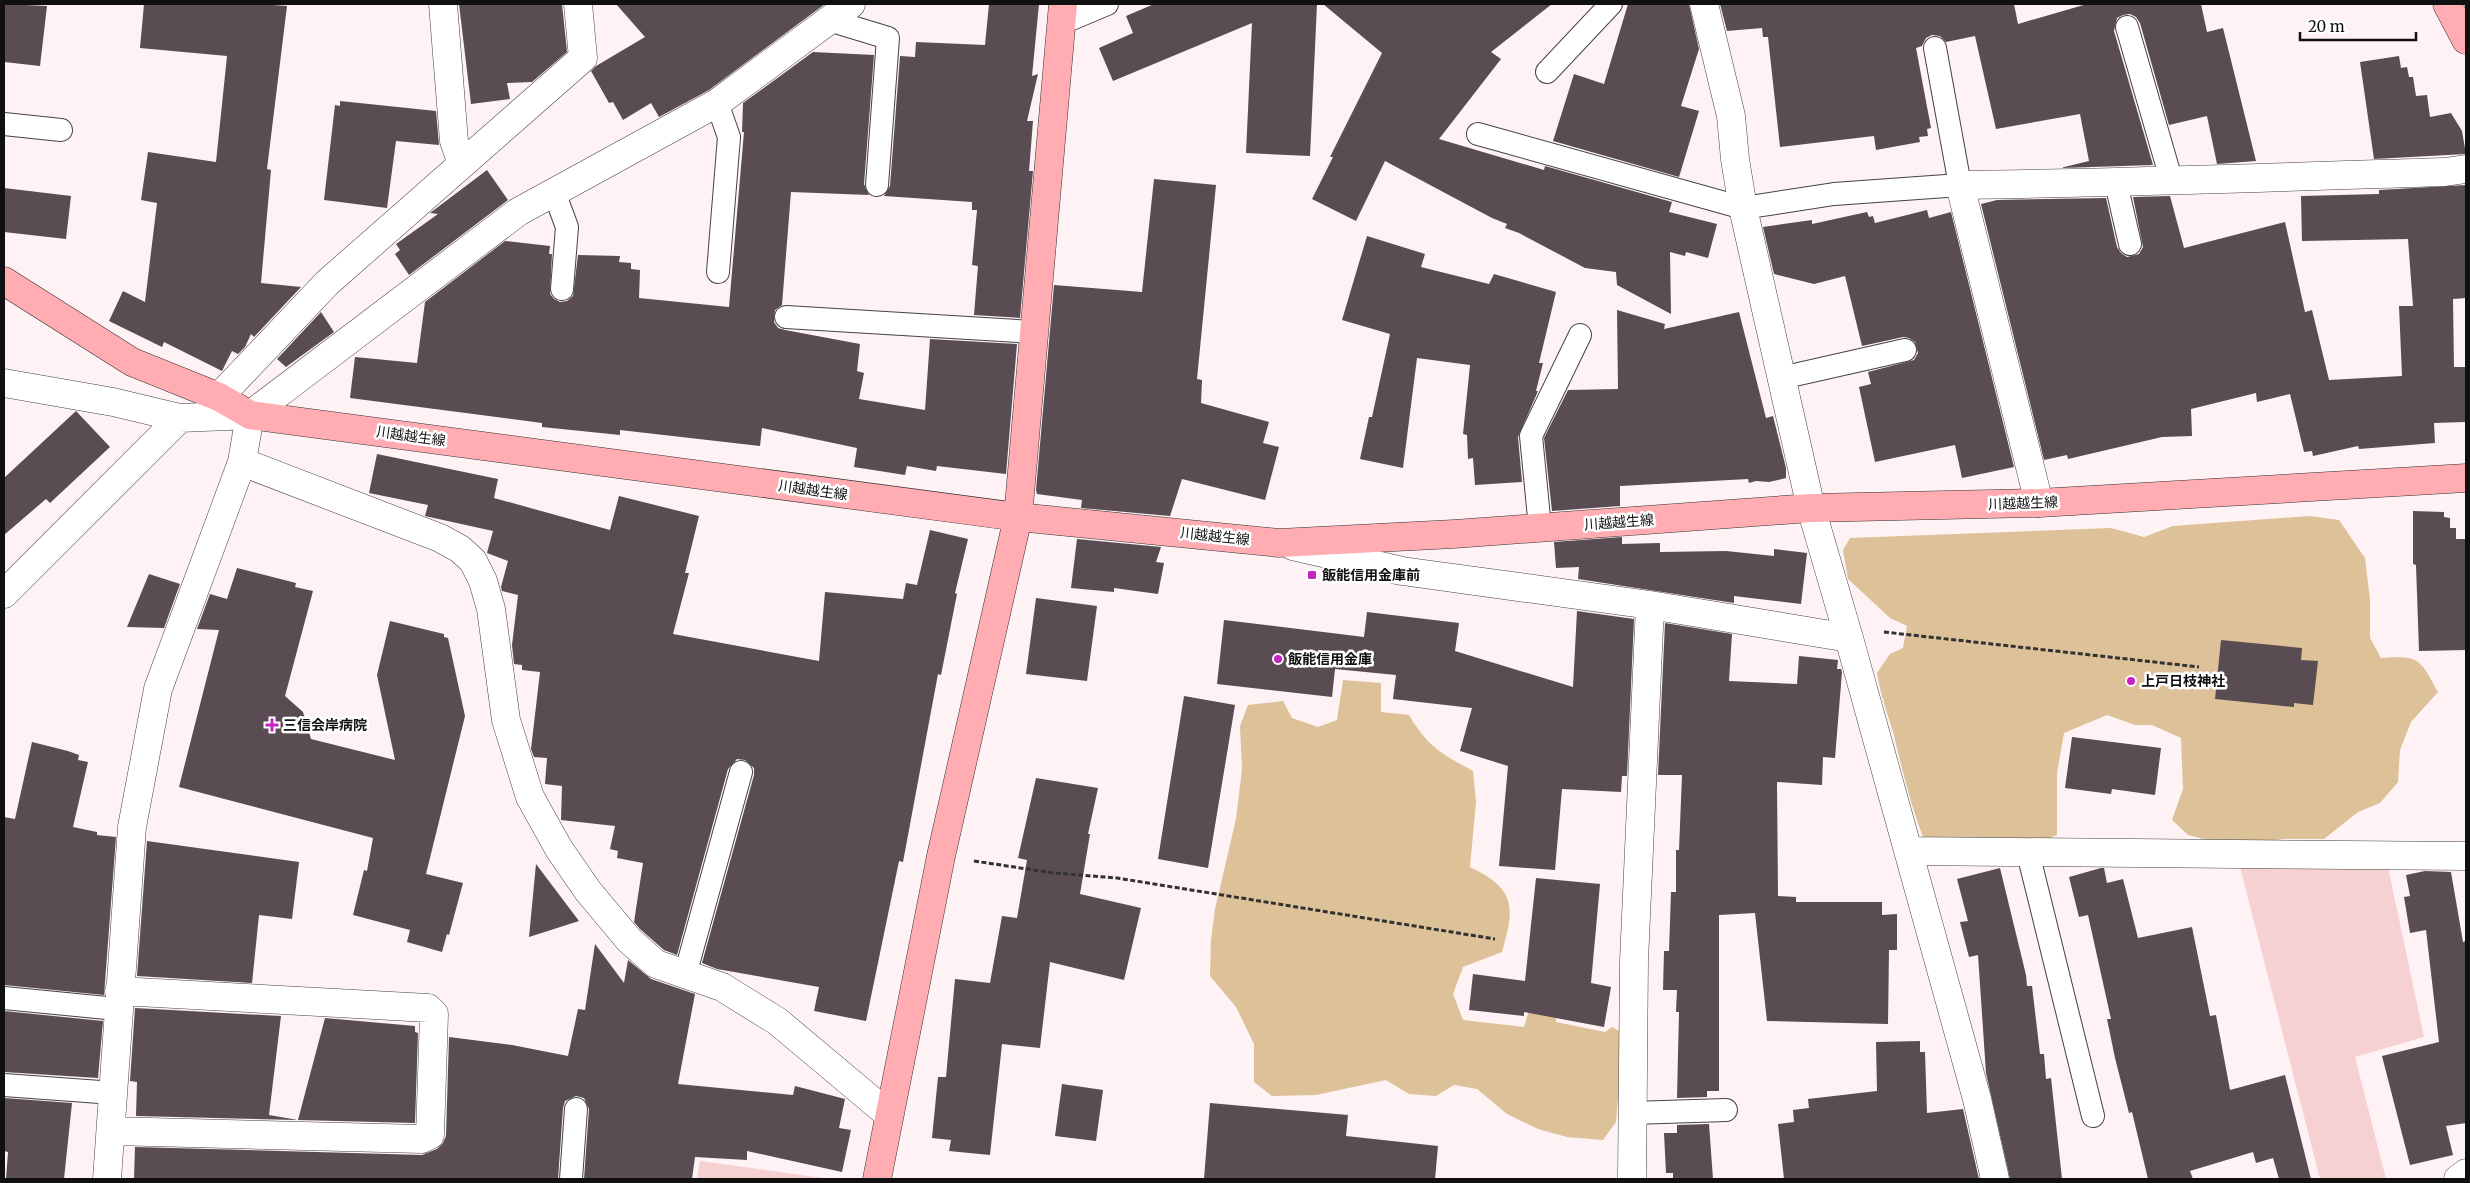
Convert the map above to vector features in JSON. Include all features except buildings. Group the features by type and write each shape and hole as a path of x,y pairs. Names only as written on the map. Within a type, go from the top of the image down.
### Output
{"main road":[{"path":"2447,4 2466,40"},
{"path":"877,1179 888,1114 942,856 1018,517 1062,14"},
{"name":"川越越生線","path":"4,281 132,362 219,397 250,415 1018,517 1279,543 1540,528 1811,508 2039,504 2466,478"}],"street":[{"path":"443,4 454,140 462,164"},
{"path":"219,397 326,283 583,58 578,4"},
{"path":"1704,4 1731,116 1735,159 1743,208 1811,508 1848,633 1977,1099 1995,1179"},
{"path":"4,384 113,402 180,418 250,415 518,212 717,103 840,12"},
{"path":"2039,504 1960,186 2116,183 2171,179 2445,172 2466,169"},
{"path":"106,1179 114,1093 118,1000 132,827 158,688 242,462 250,415"},
{"path":"4,594 180,418"},
{"path":"242,462 440,538 460,549 473,561 483,581 491,609 506,720 530,797 564,856 588,890 629,940 656,964 722,987 777,1021 888,1114"},
{"path":"1279,543 1402,571 1848,633"},
{"path":"1632,1179 1634,961 1650,604"},
{"path":"1908,851 2466,856"},
{"path":"111,1130 422,1139 430,1135 434,1014 428,1008 118,1000"},
{"path":"2458,1179 2466,1173"}],"lane":[{"path":"1062,14 1107,4"},
{"path":"1546,72 1611,4"},
{"path":"840,12 888,38 877,185"},
{"path":"2127,27 2171,179"},
{"path":"1478,134 1743,208 1834,194 1960,186 1935,48"},
{"path":"717,103 729,136 718,272"},
{"path":"4,124 61,130"},
{"path":"2116,183 2130,244"},
{"path":"554,192 567,227 562,290"},
{"path":"786,317 1034,332"},
{"path":"1540,528 1531,436 1580,335"},
{"path":"1781,378 1905,350"},
{"path":"686,975 741,772"},
{"path":"2028,853 2093,1116"},
{"path":"4,998 118,1000"},
{"path":"4,1085 114,1093"},
{"path":"572,1179 576,1110"},
{"path":"1632,1113 1726,1110"}],"path":[{"path":"1848,633 2200,666"},
{"path":"942,856 1054,873 1117,878 1495,939"}],"shaded area":[{"name":"上戸日枝神社","path":"2309,516 2339,520 2365,558 2370,600 2370,638 2381,658 2404,657 2417,662 2427,672 2438,692 2411,722 2400,750 2398,782 2380,803 2358,812 2324,839 2282,839 2257,845 2223,844 2188,835 2172,820 2183,789 2181,738 2152,725 2135,725 2107,715 2064,733 2057,773 2057,835 2039,842 1924,839 1910,799 1877,673 1890,654 1903,648 1907,626 1890,618 1848,579 1843,550 1850,538 2111,528 2144,537 2173,526"},
{"path":"1343,680 1381,683 1381,712 1409,715 1436,749 1473,771 1476,802 1470,867 1496,883 1504,892 1510,911 1509,923 1502,952 1463,967 1453,994 1463,1020 1524,1027 1531,1004 1557,998 1556,1022 1605,1032 1612,1027 1619,1031 1619,1088 1616,1122 1603,1140 1567,1137 1538,1129 1507,1114 1477,1089 1454,1085 1436,1096 1409,1094 1386,1080 1316,1095 1272,1096 1254,1082 1254,1044 1236,1007 1210,976 1211,940 1215,909 1236,819 1242,769 1240,726 1248,705 1283,701 1292,718 1318,727 1337,720"},
{"path":"2240,867 2388,867 2424,1037 2355,1057 2386,1179 2320,1179"},
{"path":"700,1161 830,1179 697,1179"}],"place":[{"name":"飯能信用金庫前","path":"1312,575"},
{"name":"飯能信用金庫","path":"1278,659"},
{"name":"上戸日枝神社","path":"2131,681"},
{"name":"三信会岸病院","path":"272,725"}]}
